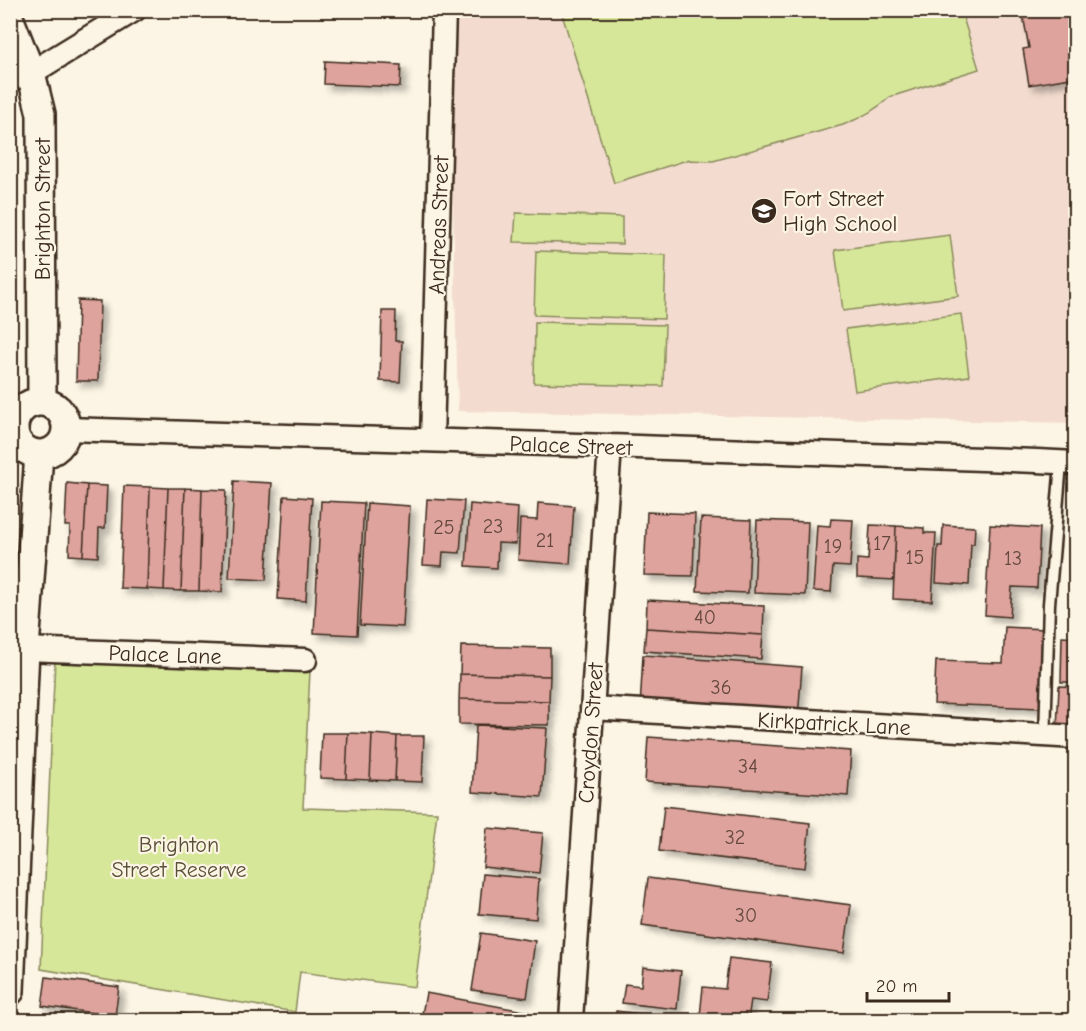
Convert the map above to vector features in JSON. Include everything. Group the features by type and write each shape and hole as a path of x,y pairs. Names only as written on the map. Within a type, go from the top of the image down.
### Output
{"street":[{"path":"21,76 134,10"},
{"name":"Andreas Street","path":"432,440 444,10"},
{"name":"Brighton Street","path":"10,20 21,76 41,114 42,402"},
{"path":"42,402 50,404 62,414 66,429 61,444 47,453 39,454 24,448 19,443 12,427 20,412 27,406 42,402"},
{"name":"Palace Street","path":"66,429 1068,463"},
{"name":"Croydon Street","path":"571,1020 610,446"},
{"path":"10,991 25,649 39,454"},
{"name":"Palace Lane","path":"25,649 305,660"},
{"name":"Kirkpatrick Lane","path":"592,708 1076,737"}],"lane":[{"path":"1046,736 1049,604 1068,463"}],"shaded area":[{"name":"Fort Street High School","path":"448,11 1075,11 1075,423 458,411"}],"green space":[{"path":"561,11 961,11 979,69 890,97 868,113 843,125 713,161 687,160 614,183"},
{"path":"516,213 622,217 622,244 514,242"},
{"path":"950,235 958,296 843,311 835,250"},
{"path":"536,251 666,255 664,319 534,315"},
{"path":"961,314 969,376 855,391 846,329"},
{"path":"535,322 665,325 663,386 534,383"},
{"name":"Brighton Street Reserve","path":"55,659 310,671 303,808 437,812 415,987 300,972 295,1012 41,969"}],"building":[{"path":"1022,10 1076,10 1076,77 1029,85 1023,49 1029,48"},
{"path":"325,61 401,65 400,87 324,84"},
{"path":"78,300 100,301 98,381 76,381"},
{"path":"382,311 396,311 395,341 402,341 400,382 380,381"},
{"path":"234,481 272,483 266,580 229,578"},
{"path":"67,483 87,485 83,556 69,555 70,526 65,526"},
{"path":"87,485 107,486 105,528 99,528 98,557 83,556"},
{"path":"124,486 150,487 147,589 120,588"},
{"path":"150,487 168,488 164,590 147,589"},
{"path":"168,488 185,488 181,591 164,590"},
{"path":"185,488 202,489 199,591 181,591"},
{"path":"202,489 226,490 222,592 199,591"},
{"path":"284,496 312,498 306,601 278,599"},
{"path":"427,499 464,501 460,553 443,552 442,566 423,565"},
{"path":"321,501 364,503 357,635 314,633"},
{"path":"367,503 410,506 403,627 360,625"},
{"path":"538,503 574,506 570,564 518,560 520,519 537,520"},
{"path":"470,504 518,508 516,544 498,543 497,568 466,566"},
{"path":"647,512 695,514 693,576 644,575"},
{"path":"701,518 751,520 748,593 697,591"},
{"path":"831,519 853,520 850,567 833,566 831,592 813,591 817,525 830,526"},
{"path":"757,520 808,522 805,595 754,593"},
{"path":"870,525 896,526 894,580 857,578 857,559 868,560"},
{"path":"943,525 975,527 974,544 971,544 969,585 936,583 938,546 942,546"},
{"path":"990,525 1040,528 1037,588 1012,587 1010,617 985,615"},
{"path":"896,526 924,528 924,533 936,533 932,601 893,599"},
{"path":"647,600 764,606 763,635 646,628"},
{"path":"1005,627 1044,629 1040,708 934,704 936,661 1003,663"},
{"path":"646,628 763,635 761,659 644,651"},
{"path":"1062,636 1076,637 1076,682 1061,682"},
{"path":"461,646 550,648 550,676 460,674"},
{"path":"643,655 802,667 798,718 640,708"},
{"path":"460,674 550,676 549,701 459,699"},
{"path":"1059,686 1076,687 1076,730 1057,729"},
{"path":"459,699 549,701 549,725 459,724"},
{"path":"476,725 547,728 542,797 472,792"},
{"path":"322,733 348,733 346,779 320,778"},
{"path":"348,733 372,734 370,780 346,779"},
{"path":"372,734 397,736 395,781 370,780"},
{"path":"397,736 424,736 422,782 395,781"},
{"path":"648,737 851,751 848,796 645,782"},
{"path":"664,806 810,823 805,868 659,851"},
{"path":"487,828 543,833 539,873 483,867"},
{"path":"483,874 539,879 536,919 479,914"},
{"path":"648,878 851,905 844,953 642,925"},
{"path":"481,933 535,941 527,998 472,990"},
{"path":"729,958 772,963 767,1002 751,1000 748,1020 700,1016 703,987 725,989"},
{"path":"643,967 681,971 677,1009 622,1003 625,984 641,986"},
{"path":"46,977 119,987 115,1016 42,1006"},
{"path":"426,993 529,1012 527,1020 455,1020 422,1014"},
{"path":"616,1011 675,1018 675,1020 615,1020"},
{"path":"178,1013 217,1019 217,1020 176,1020"},
{"path":"44,1015 89,1020 43,1020"}],"place":[{"name":"Fort Street High School","path":"764,211"}]}
